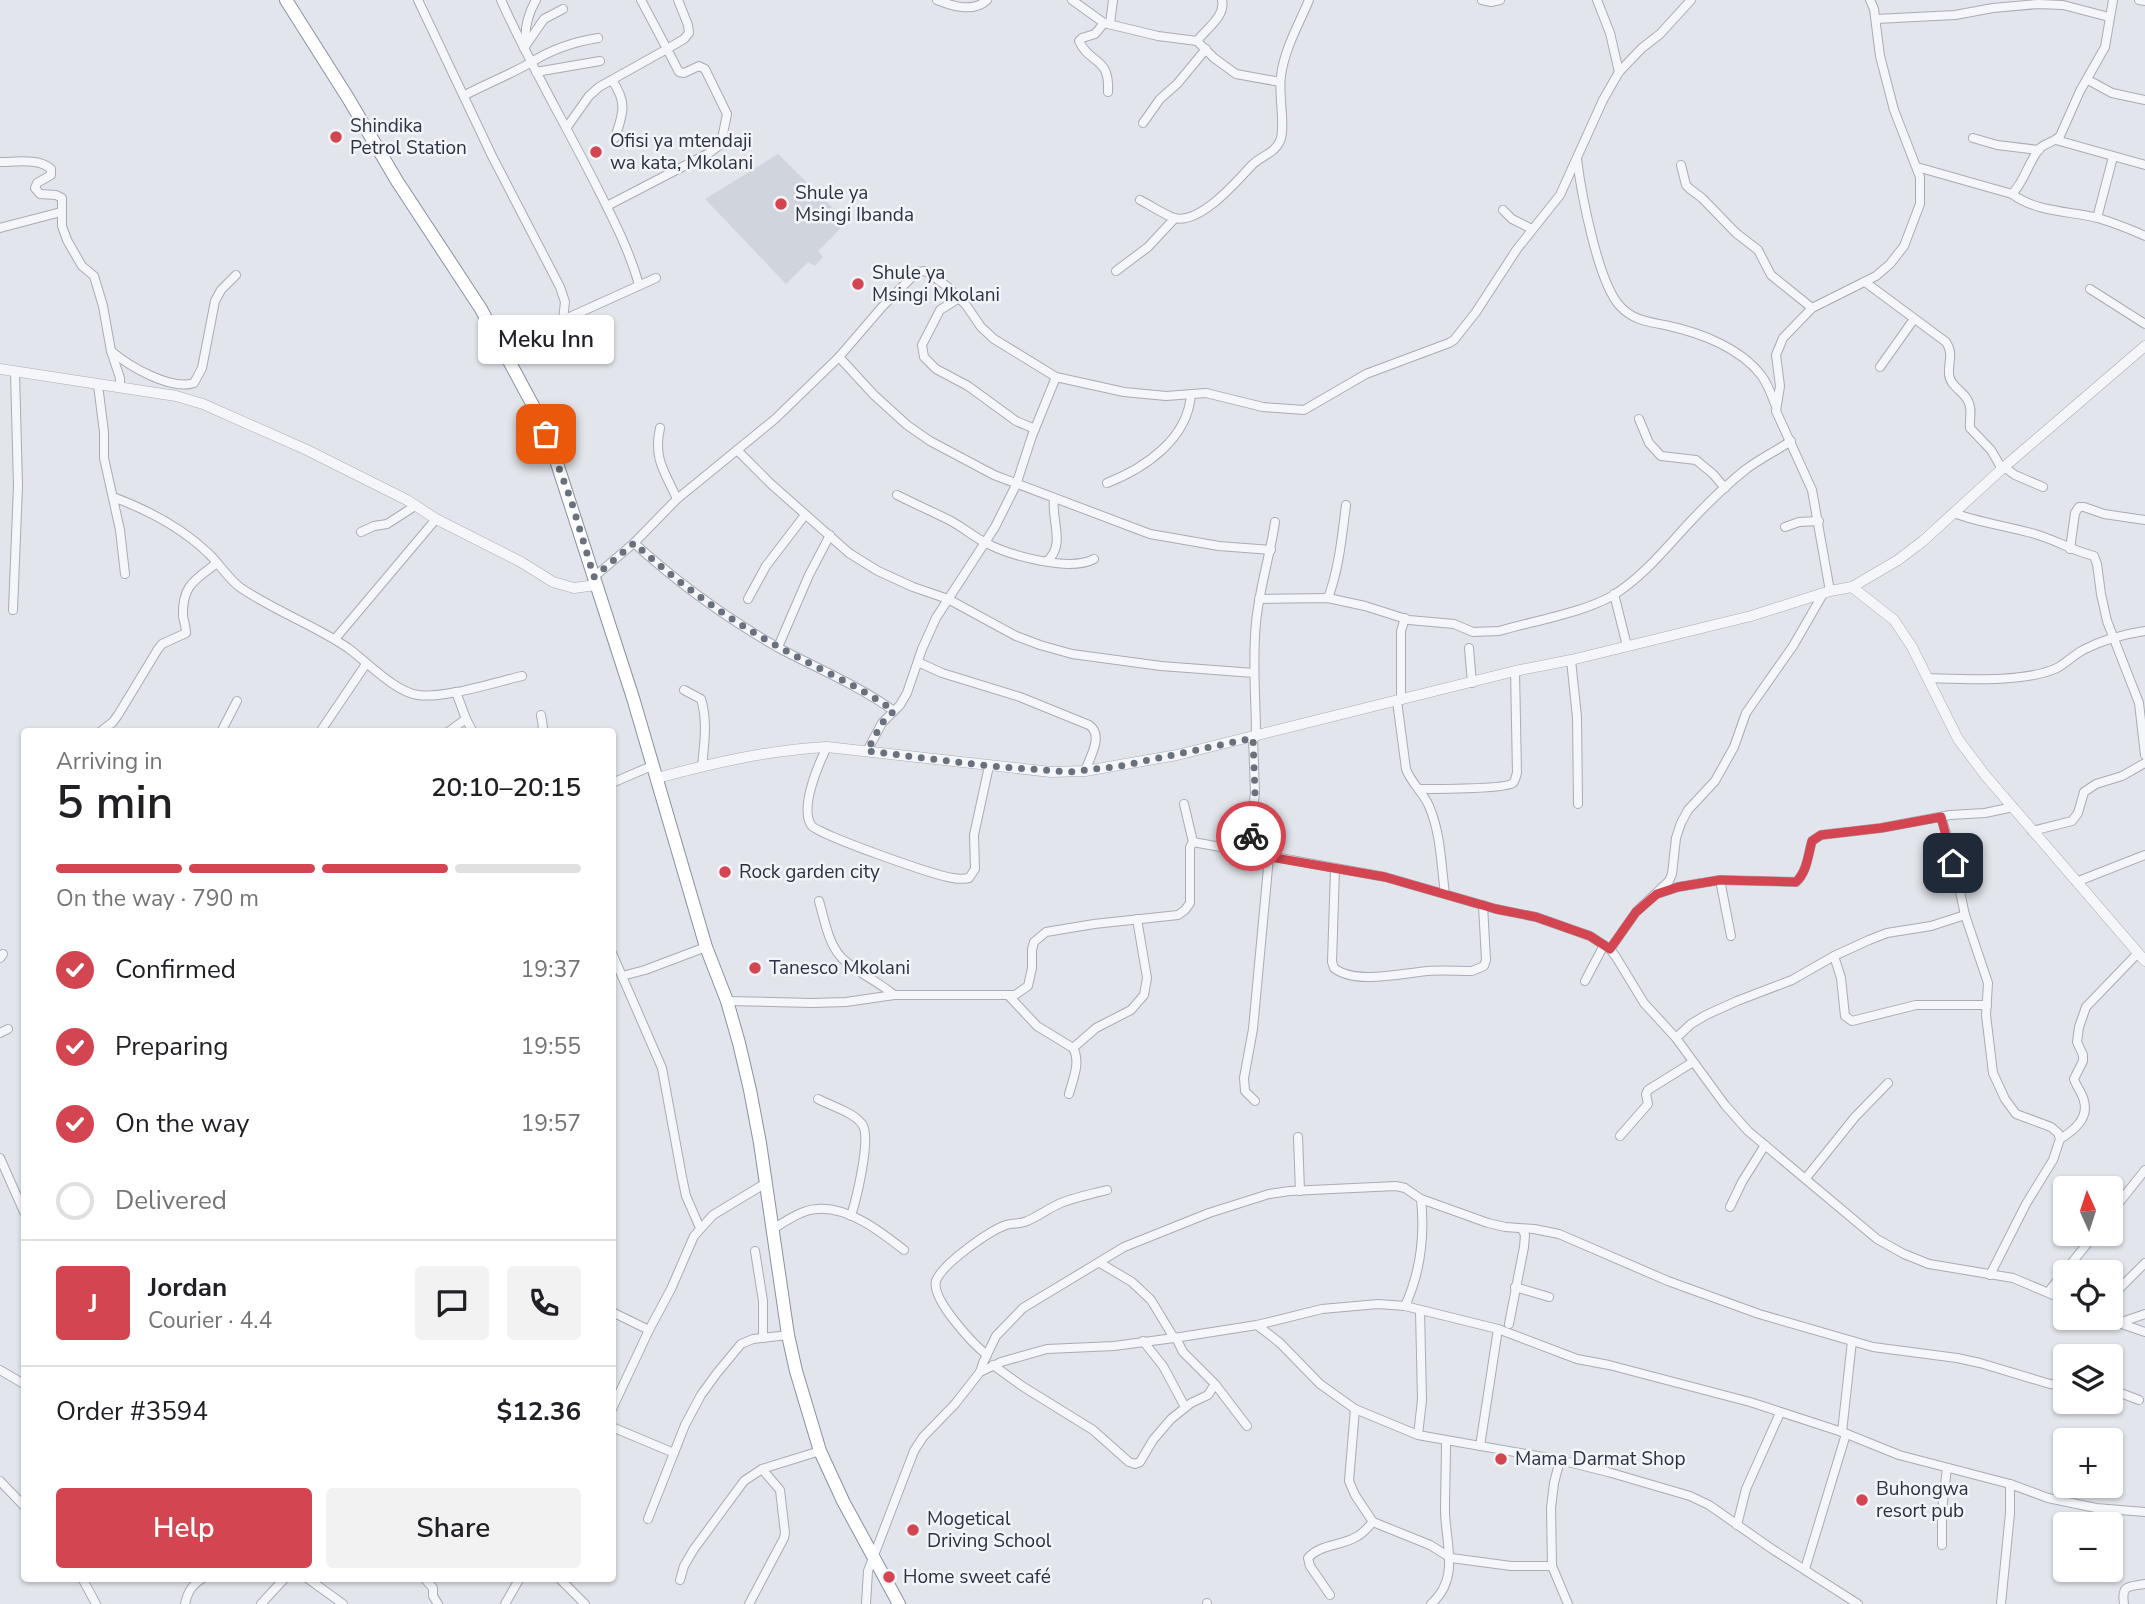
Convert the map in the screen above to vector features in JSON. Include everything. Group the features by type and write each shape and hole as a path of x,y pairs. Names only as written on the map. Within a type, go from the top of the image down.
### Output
{"highway":[{"path":"286,0 397,181 481,309 536,411 555,457 656,772 706,947 727,1001 750,1090 796,1371 820,1451 899,1604"}],"street":[{"path":"418,0 492,156 560,287 565,302 563,320"},
{"path":"501,0 525,45 530,62 607,206 639,285"},
{"path":"525,45 528,13 536,0"},
{"path":"607,206 718,148 723,140 727,111 705,69 699,66 684,73 679,72 641,0"},
{"path":"567,127 589,96 599,87 684,39 689,33 688,25 678,0"},
{"path":"937,0 950,6 968,7 981,6 987,0"},
{"path":"1072,0 1107,23 1158,36 1197,41 1236,74 1280,82"},
{"path":"1108,92 1109,80 1105,68 1079,41 1095,34 1107,23 1113,0"},
{"path":"1197,41 1221,13 1224,5 1222,0"},
{"path":"1140,200 1175,218 1191,216 1221,198 1254,163 1277,146 1282,134 1280,82 1285,57 1309,0"},
{"path":"1482,0 1500,0"},
{"path":"1597,0 1610,33 1619,72"},
{"path":"0,369 176,396 202,404 307,450 407,500 436,519 521,562 553,582 574,589 595,581 677,499 775,419 839,357 882,307 917,272 925,271 930,274 959,298 994,339 1056,377 1141,394 1166,396 1206,393 1263,407 1304,410 1366,374 1449,343 1476,312 1532,229 1560,195 1603,100 1619,72 1660,34 1691,0"},
{"path":"1776,406 1780,386 1776,363 1779,347 1791,329 1812,308 1876,276 1890,264 1904,246 1920,204 1920,177 1894,110 1870,0"},
{"path":"2012,194 2019,187 2039,150 2060,136 2080,91 2105,47 2113,0"},
{"path":"2140,0 2145,1"},
{"path":"1876,19 1955,15 2003,6 2038,4 2063,5 2109,17"},
{"path":"525,45 544,19 563,9"},
{"path":"464,95 541,54 576,41 598,38"},
{"path":"1143,122 1160,99 1177,84 1206,49"},
{"path":"536,72 600,61"},
{"path":"612,80 621,93 624,104 615,138"},
{"path":"2088,80 2112,93 2145,100"},
{"path":"1973,138 1997,145 2039,150"},
{"path":"2056,140 2145,165"},
{"path":"1577,156 1583,196 1602,273 1618,305 1637,319 1706,337 1750,363 1768,385 1778,417 1812,490 1826,592 1793,646 1746,713 1734,747 1715,781 1688,810 1681,823 1671,878 1636,912 1607,947 1585,981"},
{"path":"2097,218 2113,157"},
{"path":"0,162 30,162 48,166 51,171 51,175 37,183 35,188 40,194 56,195 64,201 61,221 67,240 82,266 94,276 120,388"},
{"path":"1681,166 1686,185 1736,233 1758,250 1775,279 1812,308"},
{"path":"1917,167 2012,194 2032,205 2097,218 2145,236"},
{"path":"1503,210 1512,219 1532,229"},
{"path":"0,228 61,212"},
{"path":"1116,271 1147,247 1175,218"},
{"path":"111,351 121,360 153,376 184,385 194,383 202,368 215,301 221,290 236,275"},
{"path":"506,353 530,331 563,320 656,278"},
{"path":"1865,282 1946,342 1952,353 1950,379 1970,403 1970,428 1991,450 2003,468 2043,487"},
{"path":"2090,289 2145,324"},
{"path":"959,298 940,310 922,345 924,357 936,369 968,386 1016,421 1035,429"},
{"path":"1880,367 1914,319"},
{"path":"616,782 656,772 702,767 796,749 827,747 1051,772 1085,771 1177,755 1254,737 1751,615 1826,592 1852,587 1898,560 2145,346"},
{"path":"839,357 874,395 907,425 950,452 1016,485 1150,534 1219,547 1271,550"},
{"path":"13,610 18,522 15,373"},
{"path":"867,751 882,723 907,693 936,618 986,543 1016,485 1056,377"},
{"path":"98,384 104,432 104,458 120,530 125,574"},
{"path":"1107,483 1128,474 1168,445 1186,415 1191,394"},
{"path":"1639,419 1649,443 1661,456 1696,460 1725,488"},
{"path":"660,428 656,451 677,499"},
{"path":"1259,599 1328,598 1405,618 1454,624 1473,632 1499,631 1588,606 1614,594 1658,559 1689,523 1746,469 1791,441"},
{"path":"737,450 849,553 913,587 948,599 1016,636 1072,654 1161,666 1254,673"},
{"path":"897,495 1011,554 1081,564 1094,559"},
{"path":"113,497 145,509 170,524 217,563 238,587 335,639 411,694 420,696 456,692 522,676"},
{"path":"1047,561 1057,547 1054,499"},
{"path":"1328,598 1342,540 1346,505"},
{"path":"361,532 387,524 415,506"},
{"path":"2070,549 2076,510 2079,508 2145,520"},
{"path":"1954,513 2043,537 2094,556 2114,639 2140,703 2145,755"},
{"path":"748,599 766,566 805,515"},
{"path":"335,639 436,519"},
{"path":"1786,527 1798,522 1818,521"},
{"path":"1247,853 1255,793 1254,673 1259,599 1275,522"},
{"path":"778,647 809,575 830,535"},
{"path":"634,543 719,611 778,647 851,684 894,711"},
{"path":"105,728 118,715 162,644 186,633 183,616 187,589 217,563"},
{"path":"1852,587 1894,620 1912,647 1958,739 2032,831 2142,957 2092,1000 2082,1015 2077,1042 2083,1061 2074,1079 2084,1100 2085,1110 2080,1123 2060,1139 2053,1160 2026,1203 1990,1275"},
{"path":"1614,594 1627,646"},
{"path":"1405,618 1401,631 1399,700 1406,769 1409,779 1428,803 1439,834 1445,894"},
{"path":"1928,678 1976,679 2042,673 2056,668 2082,650 2145,631"},
{"path":"1469,648 1472,683"},
{"path":"1571,660 1577,717 1578,804"},
{"path":"918,662 942,673 1020,697 1094,728 1097,737 1085,771"},
{"path":"323,728 366,664"},
{"path":"1419,789 1510,785 1515,782 1516,671"},
{"path":"684,690 701,699 704,708 702,767"},
{"path":"456,692 471,728"},
{"path":"223,728 237,701"},
{"path":"541,715 543,728"},
{"path":"454,728 466,719"},
{"path":"827,747 818,765 809,800 809,820 815,831 952,878 969,878 975,869 974,835 989,766"},
{"path":"2032,831 2072,821 2078,813 2084,792 2145,763"},
{"path":"727,1001 846,1002 894,995 1015,995 1028,986 1034,943 1046,932 1178,915 1185,910 1190,903 1190,847 1193,842 1184,804"},
{"path":"1657,894 1678,887 1720,880 1796,882 1801,878 1812,841 1816,837 2013,807"},
{"path":"1941,817 1965,915 1988,983 1987,1005 1993,1073 2004,1099 2016,1114 2051,1128 2058,1133 2060,1139"},
{"path":"1193,842 1385,877 1536,917 1590,936 1607,947 1644,1003 1748,1131 1877,1238 1904,1254 1929,1264 2013,1278 2053,1293"},
{"path":"2077,882 2145,855"},
{"path":"1255,1101 1245,1091 1244,1078 1252,1029 1269,857"},
{"path":"1335,869 1332,962 1334,968 1345,973 1384,976 1479,969 1484,966 1486,960 1483,905"},
{"path":"1720,880 1731,936"},
{"path":"818,901 835,950 841,958 894,995"},
{"path":"1675,1038 1706,1015 1792,980 1834,956 1887,933 1931,926 1965,915"},
{"path":"1073,1048 1096,1028 1131,1010 1144,995 1147,978 1137,919"},
{"path":"622,976 706,947"},
{"path":"1834,956 1841,978 1845,1016 1852,1021 1916,1005 1987,1005"},
{"path":"616,962 662,1068 686,1196 700,1228"},
{"path":"1009,996 1037,1026 1076,1052 1077,1064 1069,1094"},
{"path":"1620,1136 1648,1104 1648,1090 1693,1062"},
{"path":"1806,1178 1855,1117 1888,1083"},
{"path":"818,1099 849,1114 862,1124 865,1130 863,1165 851,1216"},
{"path":"1298,1137 1300,1191"},
{"path":"1730,1207 1765,1145"},
{"path":"0,1158 21,1205"},
{"path":"2123,1198 2145,1170"},
{"path":"616,1400 694,1236 713,1215 766,1183"},
{"path":"866,1604 868,1571 914,1451 980,1372 996,1336 1023,1308 1124,1247 1209,1213 1269,1194 1396,1186 1405,1188 1421,1199 1488,1223 1559,1234 1681,1286 1759,1314 1873,1347 1980,1363 2053,1383"},
{"path":"987,1354 976,1347 954,1322 936,1286 937,1279 954,1259 996,1230 1029,1220 1063,1202 1107,1190"},
{"path":"1405,1306 1422,1253 1421,1199"},
{"path":"773,1229 791,1217 814,1209 851,1216 882,1233 904,1250"},
{"path":"1508,1324 1524,1247 1525,1235 1522,1229"},
{"path":"2049,1291 2085,1246"},
{"path":"755,1251 763,1301 763,1338"},
{"path":"1100,1263 1132,1282 1151,1300 1185,1356 1214,1384 1247,1426"},
{"path":"2123,1285 2145,1263"},
{"path":"1515,1287 1549,1297"},
{"path":"980,1372 1047,1349 1101,1347 1175,1338 1257,1325 1322,1309 1378,1304 1405,1306 1498,1329 1577,1359 1737,1399 1844,1433 1899,1455 2010,1484 2048,1498 2096,1508 2145,1512"},
{"path":"1418,1435 1422,1400 1419,1310"},
{"path":"616,1314 649,1330"},
{"path":"2123,1322 2145,1314"},
{"path":"2123,1324 2145,1332"},
{"path":"1257,1325 1280,1343 1320,1384 1355,1409 1418,1435 1560,1461 1690,1496 1709,1505 1858,1604"},
{"path":"1480,1446 1498,1329"},
{"path":"648,1519 694,1406 717,1373 741,1344 788,1335"},
{"path":"1143,1341 1163,1366 1185,1407"},
{"path":"1805,1569 1844,1433 1852,1341"},
{"path":"993,1366 1093,1430 1129,1462 1135,1464 1140,1462 1160,1431 1185,1407 1208,1395 1214,1384"},
{"path":"0,1370 21,1382"},
{"path":"2123,1394 2139,1400"},
{"path":"1355,1409 1349,1481 1373,1522 1430,1545 1451,1558 1511,1566 1552,1566"},
{"path":"1737,1525 1750,1480 1780,1413"},
{"path":"616,1429 674,1453"},
{"path":"1431,1604 1444,1589 1451,1558 1445,1514 1446,1441"},
{"path":"680,1580 684,1566 694,1549 744,1481 762,1469 820,1451"},
{"path":"1560,1461 1551,1508 1552,1566 1568,1604"},
{"path":"1942,1545 1942,1510 1947,1468"},
{"path":"749,1604 785,1533 780,1490 762,1469"},
{"path":"0,1481 21,1503"},
{"path":"2001,1604 2010,1525 2010,1484"},
{"path":"1330,1595 1310,1566 1308,1558 1324,1548 1356,1538 1373,1522"},
{"path":"84,1582 96,1604"},
{"path":"261,1604 281,1582"},
{"path":"313,1582 343,1604"},
{"path":"428,1582 433,1588"},
{"path":"437,1582 433,1596 438,1604"},
{"path":"505,1604 518,1582"},
{"path":"563,1582 584,1604"},
{"path":"185,1604 195,1583"},
{"path":"2124,1604 2123,1593 2126,1588 2145,1584"}],"shaded area":[{"path":"778,154 847,222 818,251 823,257 815,266 808,262 786,284 705,199"}],"way so far":[{"path":"546,434 571,500 594,577 634,543 719,611 778,647 851,684 894,711 882,723 867,751 989,766 1070,772 1121,766 1253,738 1255,793 1251,836"}],"place":[{"name":"Shindika Petrol Station","path":"336,137"},
{"name":"Ofisi ya mtendaji wa kata, Mkolani","path":"596,152"},
{"name":"Shule ya Msingi Ibanda","path":"781,204"},
{"name":"Shule ya Msingi Mkolani","path":"858,284"},
{"name":"Meku Inn","path":"546,434"},
{"name":"Rock garden city","path":"725,872"},
{"name":"Tanesco Mkolani","path":"755,968"},
{"name":"Mama Darmat Shop","path":"1501,1459"},
{"name":"Buhongwa resort pub","path":"1862,1500"},
{"name":"Mogetical Driving School","path":"913,1530"},
{"name":"Home sweet café","path":"889,1577"}],"route":[{"path":"1251,836 1247,853 1385,877 1496,909 1536,917 1590,936 1610,949 1636,912 1657,894 1705,881 1796,882 1801,878 1812,841 1821,835 1941,817 1953,863"}]}
